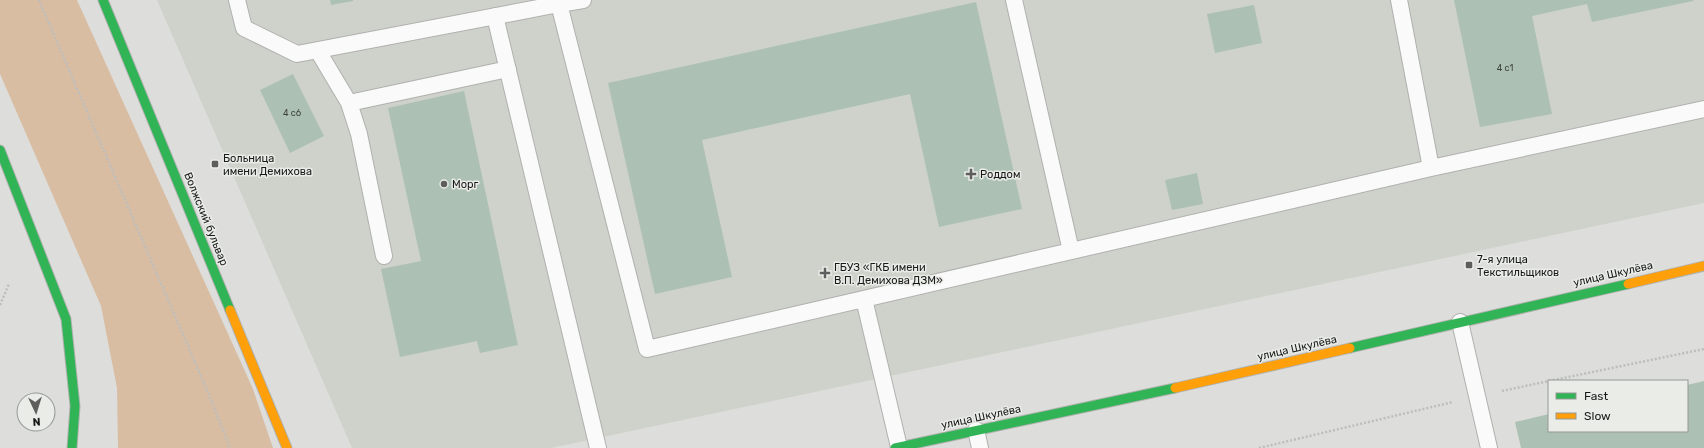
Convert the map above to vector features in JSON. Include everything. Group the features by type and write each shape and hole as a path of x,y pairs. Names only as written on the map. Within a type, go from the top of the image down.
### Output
{"street":[{"name":"Волжский бульвар","path":"103,0 287,448"},
{"path":"0,150 66,319 74,406 72,448"},
{"name":"улица Шкулёва","path":"897,448 1244,373 1704,266"}],"lane":[{"path":"237,0 244,28 297,54 496,16 558,2 583,0"},
{"path":"1014,0 1071,251"},
{"path":"1399,0 1432,168"},
{"path":"558,2 647,349 1432,168 1704,109"},
{"path":"496,16 598,448"},
{"path":"318,51 349,103 359,134 384,256"},
{"path":"349,103 508,69"},
{"path":"864,299 897,448"},
{"path":"1460,322 1489,448"},
{"path":"976,430 980,448"}],"path":[{"path":"39,0 209,395 230,448"},
{"path":"0,305 9,284"},
{"path":"1554,380 1704,349"},
{"path":"1259,448 1477,396 1548,381"}],"shaded area":[{"path":"0,0 77,0 253,389 273,448 118,448 117,388 101,306 0,74"},
{"name":"ГБУЗ «ГКБ имени В.П. Демихова ДЗМ»","path":"157,0 1704,0 1704,203 551,448 352,448"}],"building":[{"path":"330,0 353,0 353,1 331,5"},
{"path":"1454,0 1693,1 1592,22 1587,4 1532,16 1552,114 1480,127"},
{"name":"Роддом","path":"976,2 1022,209 939,227 910,94 702,140 732,277 655,294 608,83"},
{"path":"1254,5 1262,43 1215,53 1207,14"},
{"path":"293,74 324,136 290,153 260,90"},
{"name":"Морг","path":"464,91 518,345 480,353 477,341 400,357 381,269 421,261 388,108"},
{"path":"1197,173 1203,204 1172,210 1165,180"},
{"path":"1704,381 1704,448 1521,448 1515,422 1548,414 1548,432 1688,432 1688,385"}],"traffic: fast":[{"path":"103,0 230,310"},
{"path":"0,150 66,319 75,406 72,448"},
{"path":"1350,348 1628,284"},
{"path":"895,448 1175,388"}],"traffic: slow":[{"path":"1628,284 1704,266"},
{"path":"230,310 287,448"},
{"path":"1175,388 1350,348"}],"place":[{"name":"Больница имени Демихова","path":"215,164"},
{"name":"Роддом","path":"971,174"},
{"name":"Морг","path":"444,184"},
{"name":"7-я улица Текстильщиков","path":"1469,265"},
{"name":"ГБУЗ «ГКБ имени В.П. Демихова ДЗМ»","path":"825,273"}]}
